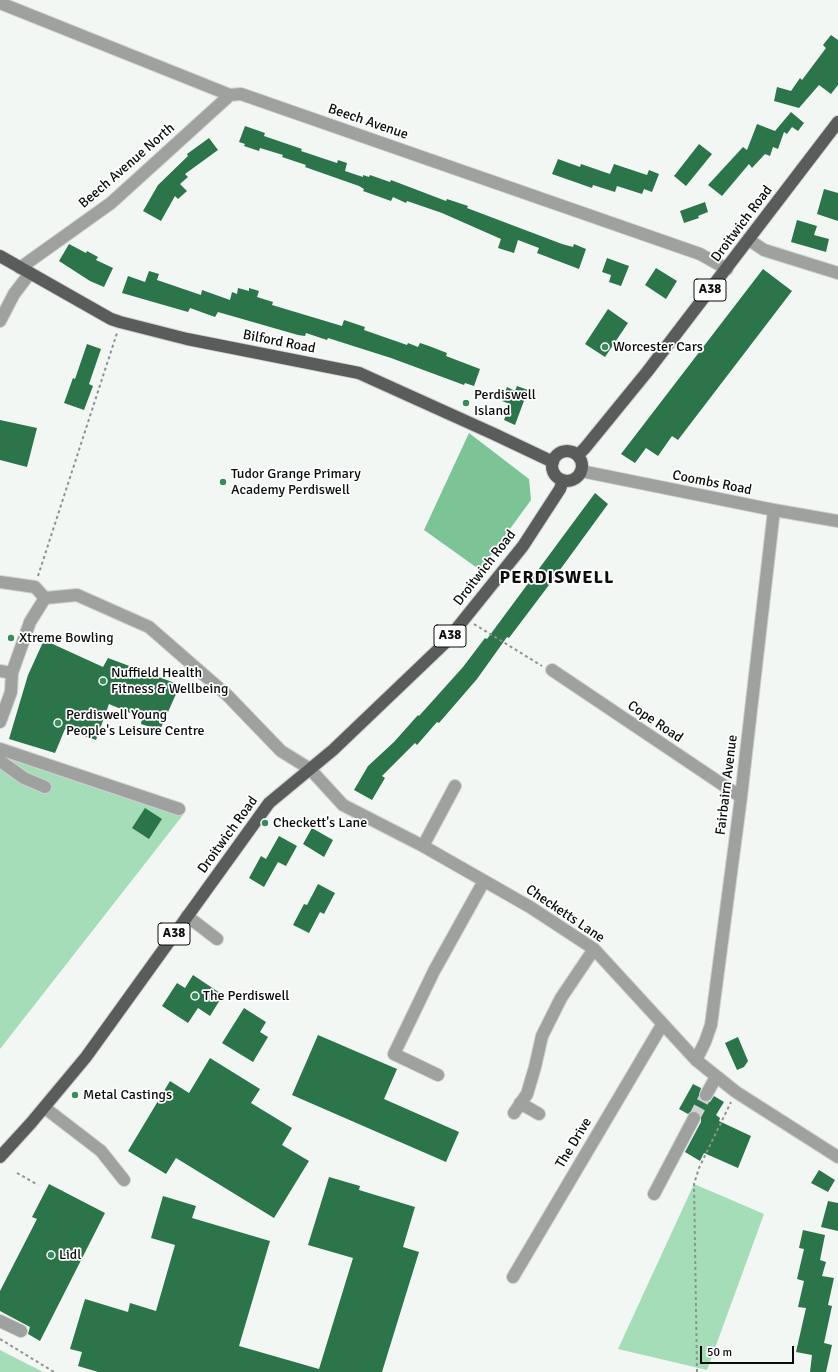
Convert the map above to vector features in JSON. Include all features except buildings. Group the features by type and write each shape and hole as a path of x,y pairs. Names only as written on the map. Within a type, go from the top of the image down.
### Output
{"main road":[{"name":"Droitwich Road","path":"578,455 647,372 838,122"},
{"name":"Bilford Road","path":"0,256 111,319 187,339 359,373 553,462"},
{"path":"564,451 571,451 578,455 582,461 581,472 574,479 563,480 554,474 553,462 558,454 564,451"},
{"name":"Droitwich Road","path":"0,1157 45,1108 86,1057 269,802 310,769 445,643 523,546 560,489 563,480"}],"street":[{"name":"Beech Avenue","path":"0,3 230,95 241,94 700,254 727,269"},
{"name":"Beech Avenue North","path":"0,321 25,270 110,203 230,95"},
{"path":"749,240 764,250 838,273"},
{"name":"Coombs Road","path":"581,472 838,521"},
{"name":"Fairbairn Avenue","path":"696,1060 711,1025 740,798 774,510"},
{"path":"0,582 35,587 45,598 30,622 12,674 11,692 0,722"},
{"name":"Checketts Lane","path":"45,598 77,594 149,627 226,695 281,751 310,769 343,805 423,846 484,881 530,908 594,950 662,1025 696,1060 716,1077 736,1092 838,1157"},
{"name":"Cope Road","path":"552,670 740,798"},
{"path":"0,671 12,674"},
{"path":"0,750 179,809"},
{"path":"0,761 24,778 45,788"},
{"path":"423,846 455,786"},
{"path":"438,1075 394,1054 434,971 484,881"},
{"path":"187,916 217,939"},
{"path":"539,1114 517,1108 527,1094 542,1036 561,998 594,950"},
{"name":"The Drive","path":"513,1277 662,1025"},
{"path":"706,1095 716,1077"},
{"path":"45,1108 101,1152 124,1180"},
{"path":"654,1194 694,1118"},
{"path":"0,1321 21,1331"}],"path":[{"path":"35,587 120,322"},
{"path":"465,618 543,667 552,670"},
{"path":"698,1372 694,1184 699,1168 736,1092"},
{"path":"17,1173 38,1186"},
{"path":"0,1340 54,1372"}],"green space":[{"path":"469,433 529,479 531,500 480,570 424,530"},
{"path":"0,751 183,815 0,1049"},
{"path":"694,1184 764,1214 707,1370 618,1349"},
{"path":"0,1350 43,1372 0,1372"}],"tunnel":[{"path":"694,1118 706,1095"}],"place":[{"name":"Worcester Cars","path":"605,347"},
{"name":"Perdiswell Island","path":"466,403"},
{"name":"Tudor Grange Primary Academy Perdiswell","path":"223,482"},
{"name":"Xtreme Bowling","path":"11,638"},
{"name":"Nuffield Health Fitness & Wellbeing","path":"103,681"},
{"name":"Perdiswell Young People's Leisure Centre","path":"58,723"},
{"name":"Checkett's Lane","path":"265,823"},
{"name":"The Perdiswell","path":"195,996"},
{"name":"Metal Castings","path":"75,1095"},
{"name":"Lidl","path":"51,1255"}],"district":[{"name":"PERDISWELL","path":"557,578"}]}
